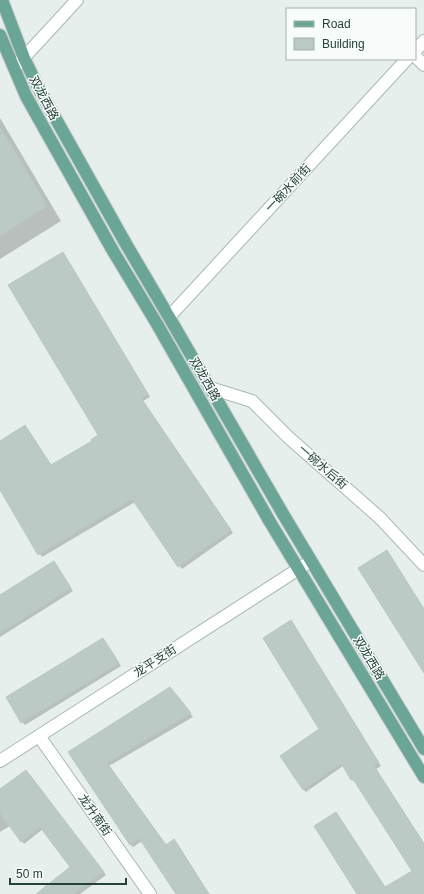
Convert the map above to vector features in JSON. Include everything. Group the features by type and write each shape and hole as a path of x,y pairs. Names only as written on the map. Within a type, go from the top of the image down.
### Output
{"main road":[{"name":"双龙西路","path":"2,0 24,58 39,89 126,244 311,561 424,750"},
{"name":"双龙西路","path":"0,36 26,96 113,251 299,569 424,778"}],"street":[{"path":"14,68 77,0"},
{"path":"416,50 424,41"},
{"path":"416,57 424,65"},
{"name":"一碗水前街","path":"169,317 406,60"},
{"name":"一碗水后街","path":"210,388 252,401 288,438 380,518 424,565"},
{"name":"龙平支街","path":"0,762 311,561"},
{"name":"龙升南街","path":"39,736 150,894"}],"building":[{"path":"0,127 47,206 0,236"},
{"path":"63,252 148,394 141,398 231,530 178,567 132,499 38,555 0,490 0,441 25,425 51,465 92,441 91,440 98,435 8,285"},
{"path":"387,550 424,609 424,673 358,568"},
{"path":"54,561 71,588 0,633 0,595"},
{"path":"291,620 379,763 374,766 424,844 424,894 357,894 314,826 336,812 385,887 412,871 353,779 351,780 341,763 303,790 280,756 319,729 263,638"},
{"path":"103,638 119,663 21,723 6,697"},
{"path":"170,687 191,713 107,763 166,845 174,839 209,894 176,894 139,838 130,845 68,752"},
{"path":"26,770 104,872 73,894 36,894 70,867 40,827 21,842 0,813 0,789"}]}
